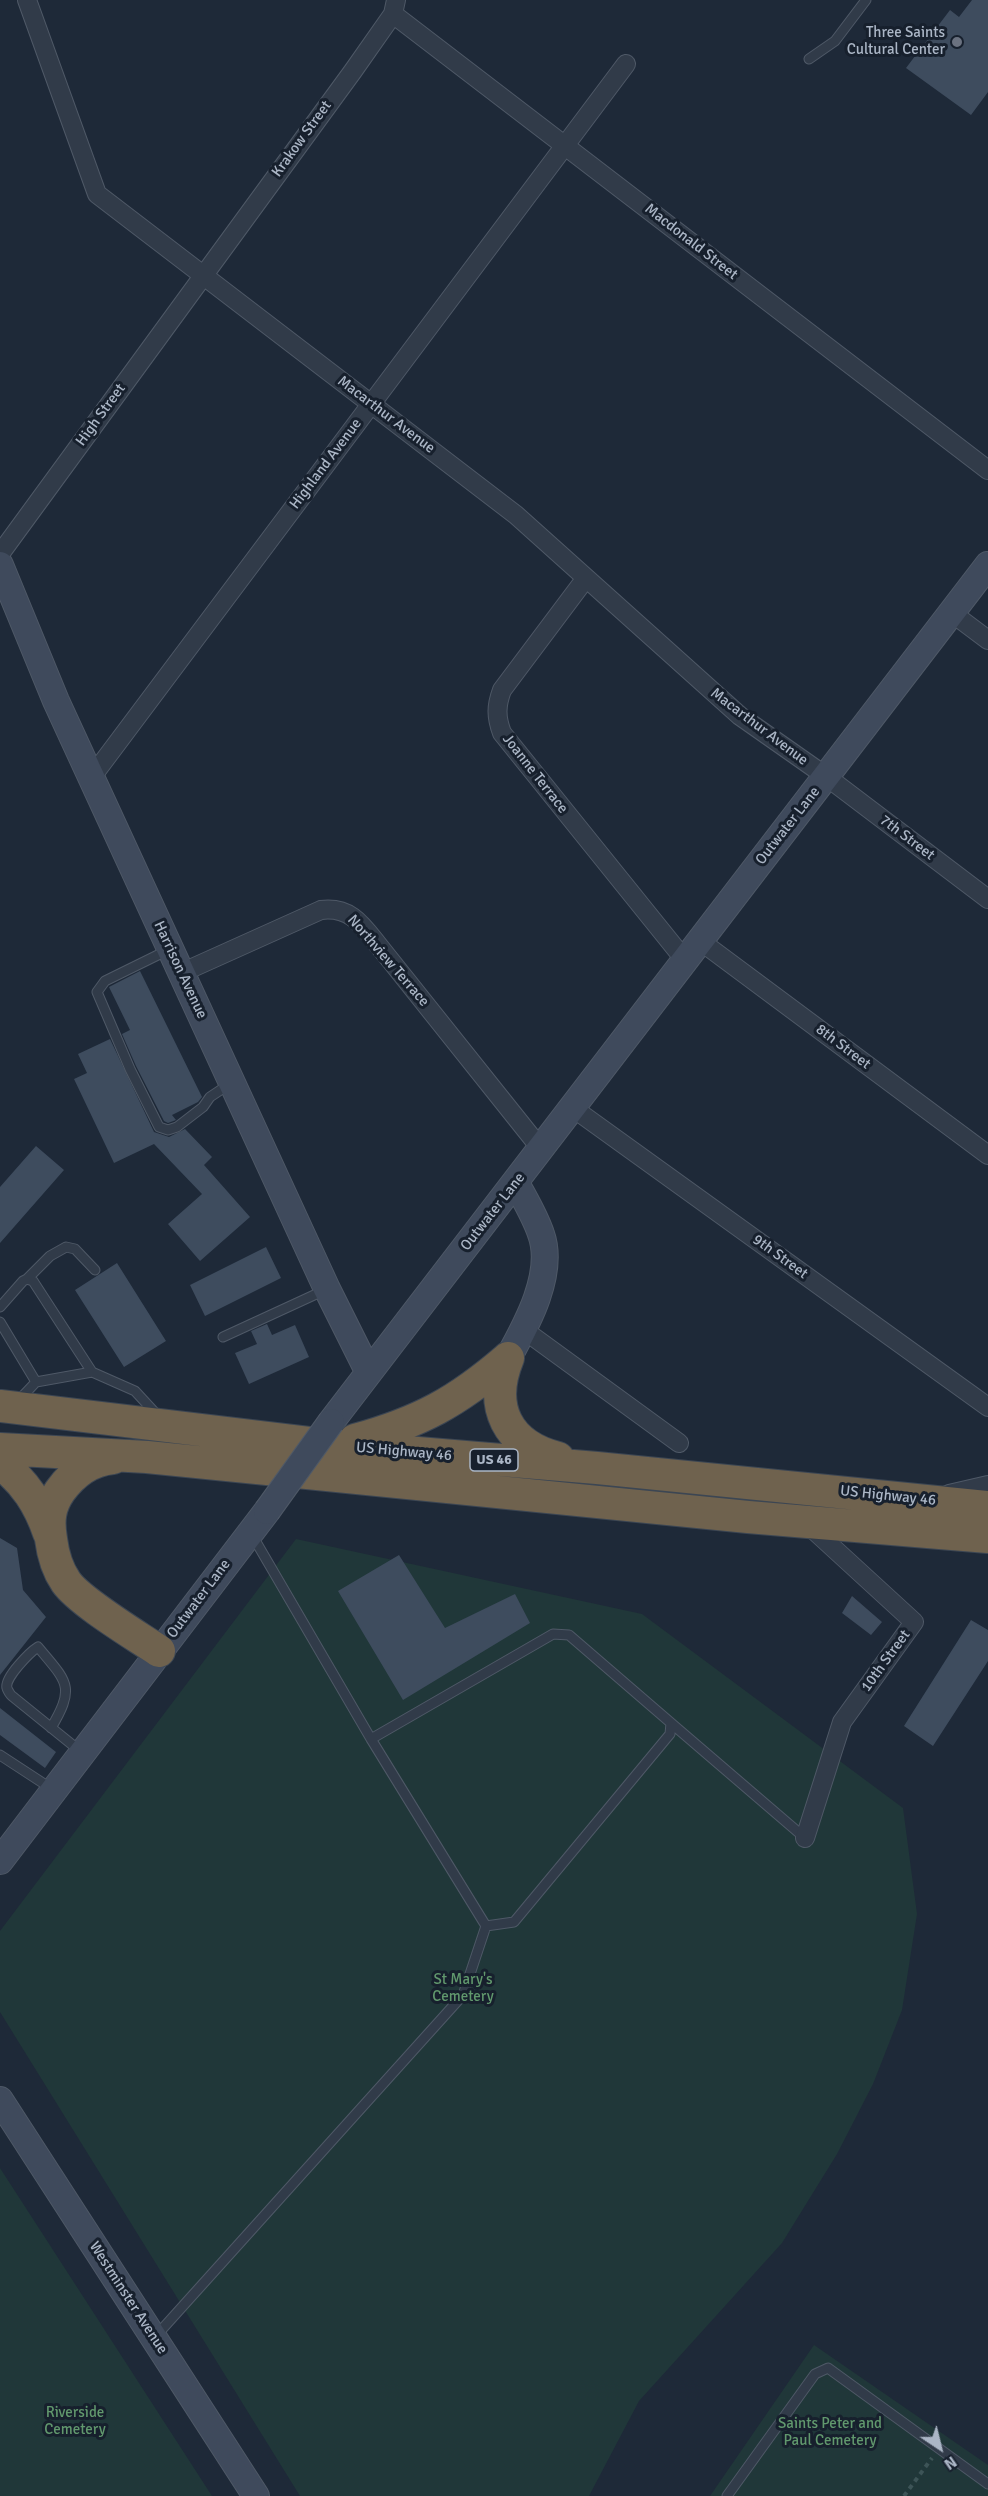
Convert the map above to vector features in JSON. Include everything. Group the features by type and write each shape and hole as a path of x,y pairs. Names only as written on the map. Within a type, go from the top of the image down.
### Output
{"highway":[{"path":"333,1434 396,1429 434,1411 475,1386 508,1358"},
{"path":"508,1358 501,1376 499,1396 502,1413 510,1429 523,1443 540,1453 597,1468"},
{"name":"US Highway 46","path":"6,1407 165,1426 333,1434 597,1468 921,1499 988,1508"},
{"name":"US Highway 46","path":"0,1449 147,1457 804,1522 988,1537"},
{"path":"147,1457 102,1459 76,1474 53,1501 49,1516 55,1563 67,1584 159,1651"},
{"path":"0,1463 24,1485 35,1499 51,1540"}],"street":[{"name":"Macarthur Avenue","path":"27,0 97,194 516,515 740,716 827,777"},
{"name":"Krakow Street","path":"202,275 394,7"},
{"name":"Macdonald Street","path":"394,7 565,145 988,470"},
{"name":"Highland Avenue","path":"91,778 626,64"},
{"name":"High Street","path":"0,554 202,275"},
{"name":"Harrison Avenue","path":"0,565 56,701 91,778 327,1289 368,1371"},
{"name":"Outwater Lane","path":"0,1861 250,1532 333,1434 368,1371 516,1183 988,565"},
{"name":"Joanne Terrace","path":"586,578 502,690 497,705 497,719 502,733 692,950"},
{"path":"952,613 988,640"},
{"name":"7th Street","path":"827,777 988,899"},
{"name":"Northview Terrace","path":"181,972 321,910 333,909 345,912 356,919 383,951 541,1149"},
{"name":"8th Street","path":"692,950 988,1155"},
{"name":"9th Street","path":"573,1108 988,1407"},
{"path":"508,1358 524,1330 545,1275 542,1236 516,1183"},
{"path":"524,1330 679,1443"},
{"path":"921,1499 969,1491 988,1485"},
{"name":"10th Street","path":"804,1522 914,1622 842,1722 805,1838"},
{"name":"Westminster Avenue","path":"0,2100 256,2496"}],"lane":[{"path":"809,59 835,41 866,0"},
{"path":"170,949 105,981 97,992 130,1070 159,1127 168,1130 184,1122 203,1107 210,1097 232,1083"},
{"path":"0,1306 50,1256 66,1247 75,1249 95,1270"},
{"path":"27,1279 38,1286 92,1372"},
{"path":"223,1337 327,1289"},
{"path":"0,1322 36,1382"},
{"path":"6,1407 36,1382 92,1372 135,1391 150,1404 165,1426"},
{"path":"154,2339 463,1995 486,1926 250,1532"},
{"path":"372,1739 553,1634 569,1635 805,1838"},
{"path":"51,1728 67,1695 64,1678 38,1647 31,1651 7,1681 7,1689 12,1696 51,1728 82,1753"},
{"path":"486,1926 514,1922 670,1734 670,1723"},
{"path":"0,1755 54,1791"},
{"path":"727,2496 815,2374 828,2368 988,2484"}],"path":[{"path":"904,2496 939,2448"}],"green space":[{"name":"St Mary's Cemetery","path":"296,1539 642,1614 903,1808 917,1914 902,2010 873,2084 837,2154 782,2243 639,2401 589,2496 300,2496 0,2012 0,1931"},
{"name":"Riverside Cemetery","path":"0,2168 212,2496 0,2496"},
{"name":"Saints Peter and Paul Cemetery","path":"814,2345 988,2465 988,2496 710,2496"}],"building":[{"name":"Three Saints Cultural Center","path":"972,0 988,0 988,92 971,115 906,68 950,10 959,17"},
{"path":"140,971 202,1097 198,1102 172,1115 176,1120 168,1123 164,1121 122,1034 130,1030 109,987"},
{"path":"110,1039 154,1132 169,1137 185,1129 212,1157 204,1165 250,1217 200,1261 168,1224 202,1194 154,1144 114,1163 74,1079 87,1073 78,1054"},
{"path":"36,1146 64,1170 0,1243 0,1187"},
{"path":"266,1247 281,1278 205,1316 190,1285"},
{"path":"117,1263 166,1341 124,1367 75,1290"},
{"path":"267,1324 272,1335 295,1325 309,1357 249,1384 235,1353 257,1344 251,1331"},
{"path":"0,1538 17,1548 23,1590 46,1617 0,1675"},
{"path":"399,1555 445,1628 515,1594 530,1623 403,1700 338,1591"},
{"path":"852,1596 882,1622 871,1635 842,1613"},
{"path":"971,1620 988,1630 988,1661 933,1746 904,1726"},
{"path":"0,1708 56,1752 45,1768 0,1735"}],"place":[{"name":"Three Saints Cultural Center","path":"957,42"}]}
